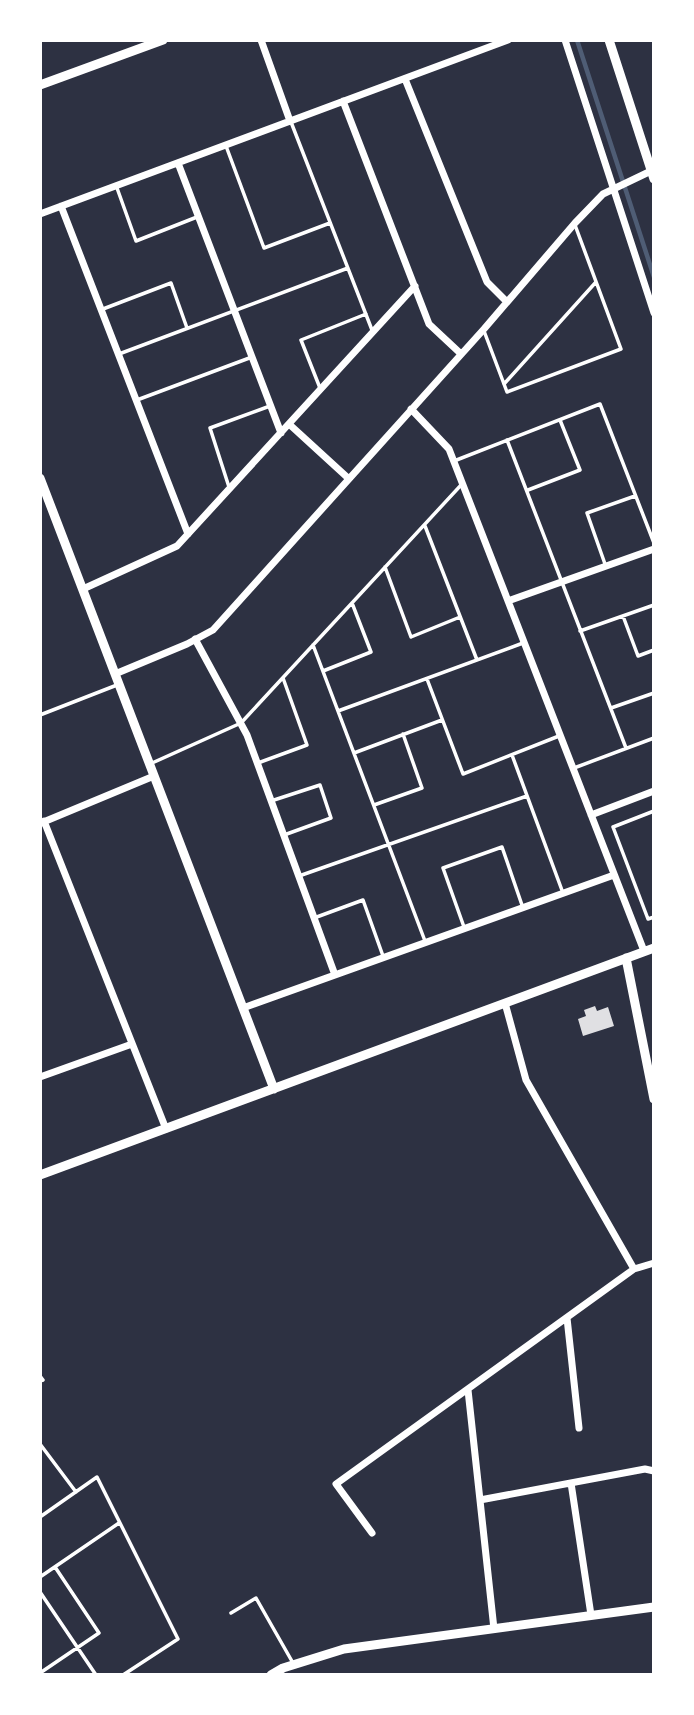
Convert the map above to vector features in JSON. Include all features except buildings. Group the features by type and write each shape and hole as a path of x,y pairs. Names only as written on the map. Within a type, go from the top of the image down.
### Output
{"street":[{"path":"40,85 163,40"},
{"path":"261,40 290,121"},
{"path":"40,214 508,40"},
{"path":"565,40 616,187 654,313"},
{"path":"115,674 213,630 484,329 575,223 603,194 630,180 652,175 611,41"},
{"path":"405,79 487,282 507,302"},
{"path":"343,102 429,324 460,354"},
{"path":"178,163 281,433"},
{"path":"61,206 188,534"},
{"path":"83,589 177,546 415,286"},
{"path":"40,1175 649,950 614,875 449,449 411,409"},
{"path":"289,424 348,478"},
{"path":"40,478 274,1089"},
{"path":"508,601 654,549"},
{"path":"195,639 241,723 258,763 335,975"},
{"path":"155,776 42,822 166,1129"},
{"path":"591,815 654,792"},
{"path":"243,1008 614,875"},
{"path":"626,958 654,1099"},
{"path":"505,1003 526,1080 634,1269"},
{"path":"40,1077 132,1044"},
{"path":"372,1533 336,1484 634,1269 654,1263"},
{"path":"567,1318 579,1428"},
{"path":"468,1390 494,1629"},
{"path":"480,1500 645,1469 654,1471"},
{"path":"571,1483 591,1615"},
{"path":"271,1675 294,1664 344,1650 654,1607"}],"lane":[{"path":"290,121 373,332"},
{"path":"225,145 264,248 330,223"},
{"path":"116,186 136,241 198,217"},
{"path":"484,329 507,392 621,349 575,223"},
{"path":"119,354 348,268"},
{"path":"504,384 596,282"},
{"path":"101,309 171,284 187,328"},
{"path":"321,390 301,340 366,314"},
{"path":"137,400 252,358"},
{"path":"453,461 600,404 654,543"},
{"path":"229,489 210,428 270,406"},
{"path":"527,491 580,470 560,420"},
{"path":"507,440 626,748"},
{"path":"150,764 241,723 462,484"},
{"path":"606,566 587,513 635,496"},
{"path":"425,526 477,660"},
{"path":"385,567 411,637 460,617"},
{"path":"323,671 371,652 352,603"},
{"path":"580,631 654,605"},
{"path":"623,616 638,656 654,650"},
{"path":"338,711 524,642"},
{"path":"313,645 425,943"},
{"path":"258,763 307,745 283,678"},
{"path":"426,680 463,774 560,736"},
{"path":"40,715 119,684"},
{"path":"611,708 654,693"},
{"path":"354,753 442,720"},
{"path":"374,806 422,788 403,734"},
{"path":"573,768 654,738"},
{"path":"512,755 563,893"},
{"path":"271,802 320,785 331,818 284,835"},
{"path":"299,876 527,796"},
{"path":"654,811 612,827 648,919 654,917"},
{"path":"465,929 443,868 502,847 523,908"},
{"path":"314,918 363,900 384,958"},
{"path":"40,1376 43,1380 40,1381"},
{"path":"40,1444 76,1492"},
{"path":"40,1517 97,1477 178,1639 123,1675"},
{"path":"40,1577 119,1522"},
{"path":"40,1673 99,1633 55,1566"},
{"path":"40,1592 96,1675"},
{"path":"230,1613 256,1598 294,1664"}],"waterway":[{"path":"577,40 654,277"}]}
